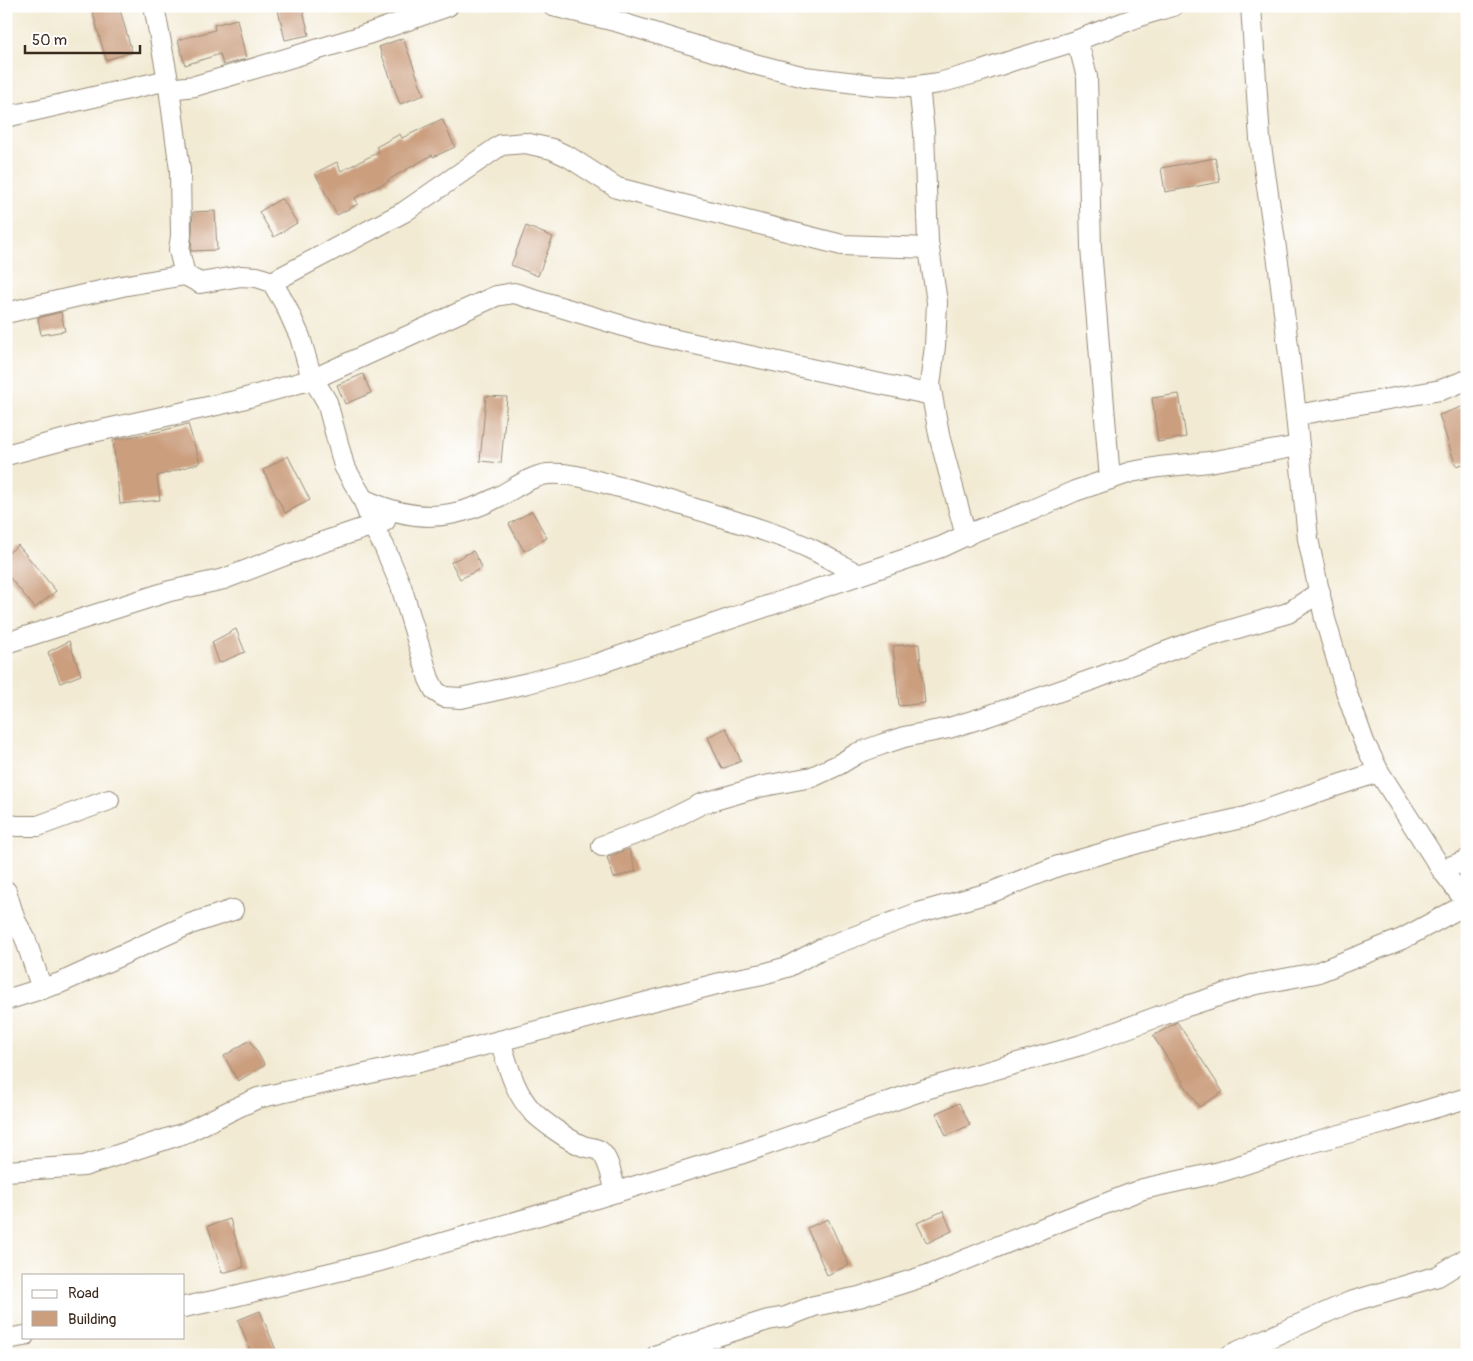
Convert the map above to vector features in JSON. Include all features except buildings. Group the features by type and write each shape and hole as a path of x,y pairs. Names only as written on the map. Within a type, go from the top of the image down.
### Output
{"street":[{"path":"154,6 168,84 180,170 181,236 179,250 185,275"},
{"path":"6,117 168,84 195,86 359,37 448,6"},
{"path":"553,6 805,77 872,85 910,87 938,83 982,71 1075,42 1146,14 1173,6"},
{"path":"185,1307 380,1261 740,1154 926,1089 1081,1045 1252,985 1316,973 1402,939 1467,904 1442,870 1379,772 1364,742 1346,691 1325,619 1308,539 1279,269 1260,139 1251,6"},
{"path":"1075,42 1081,54 1087,77 1090,248 1110,479"},
{"path":"919,86 924,132 929,248 937,302 935,346 930,385 940,439 966,536"},
{"path":"272,282 404,212 501,146 525,143 552,149 569,157 617,188 842,245 929,248"},
{"path":"6,313 122,286 185,275 200,283 241,276 257,277 272,282 286,306 300,337 313,379 327,402 344,466 363,498 373,527 384,546 401,586 429,679 435,691 444,697 461,698 528,683 597,664 941,547 1075,491 1110,479 1159,467 1209,462 1299,446"},
{"path":"6,455 93,432 235,401 313,379 496,296 514,293 653,335 932,395"},
{"path":"1296,415 1441,390 1467,380"},
{"path":"363,498 381,507 403,514 433,517 465,512 532,479 547,474 570,475 632,490 750,526 809,548 859,575"},
{"path":"6,643 170,591 224,579 291,553 373,527 403,514"},
{"path":"602,846 657,826 700,804 759,787 812,777 858,753 883,744 985,717 1194,642 1288,613 1320,592"},
{"path":"6,1171 84,1166 186,1134 258,1098 414,1063 728,981 763,974 787,967 821,949 918,913 992,892 1058,866 1163,836 1246,817 1379,772"},
{"path":"6,824 38,826 109,800"},
{"path":"1442,870 1467,860"},
{"path":"6,891 15,920 25,938 42,989"},
{"path":"6,1000 60,984 190,924 233,910"},
{"path":"500,1041 515,1085 522,1098 533,1111 568,1139 582,1146 600,1151 616,1192"},
{"path":"657,1355 768,1320 786,1317 814,1306 859,1297 928,1275 1143,1189 1220,1172 1303,1144 1384,1123 1467,1098"},
{"path":"1230,1355 1350,1302 1438,1276 1467,1258"},
{"path":"6,1339 22,1336"}]}
